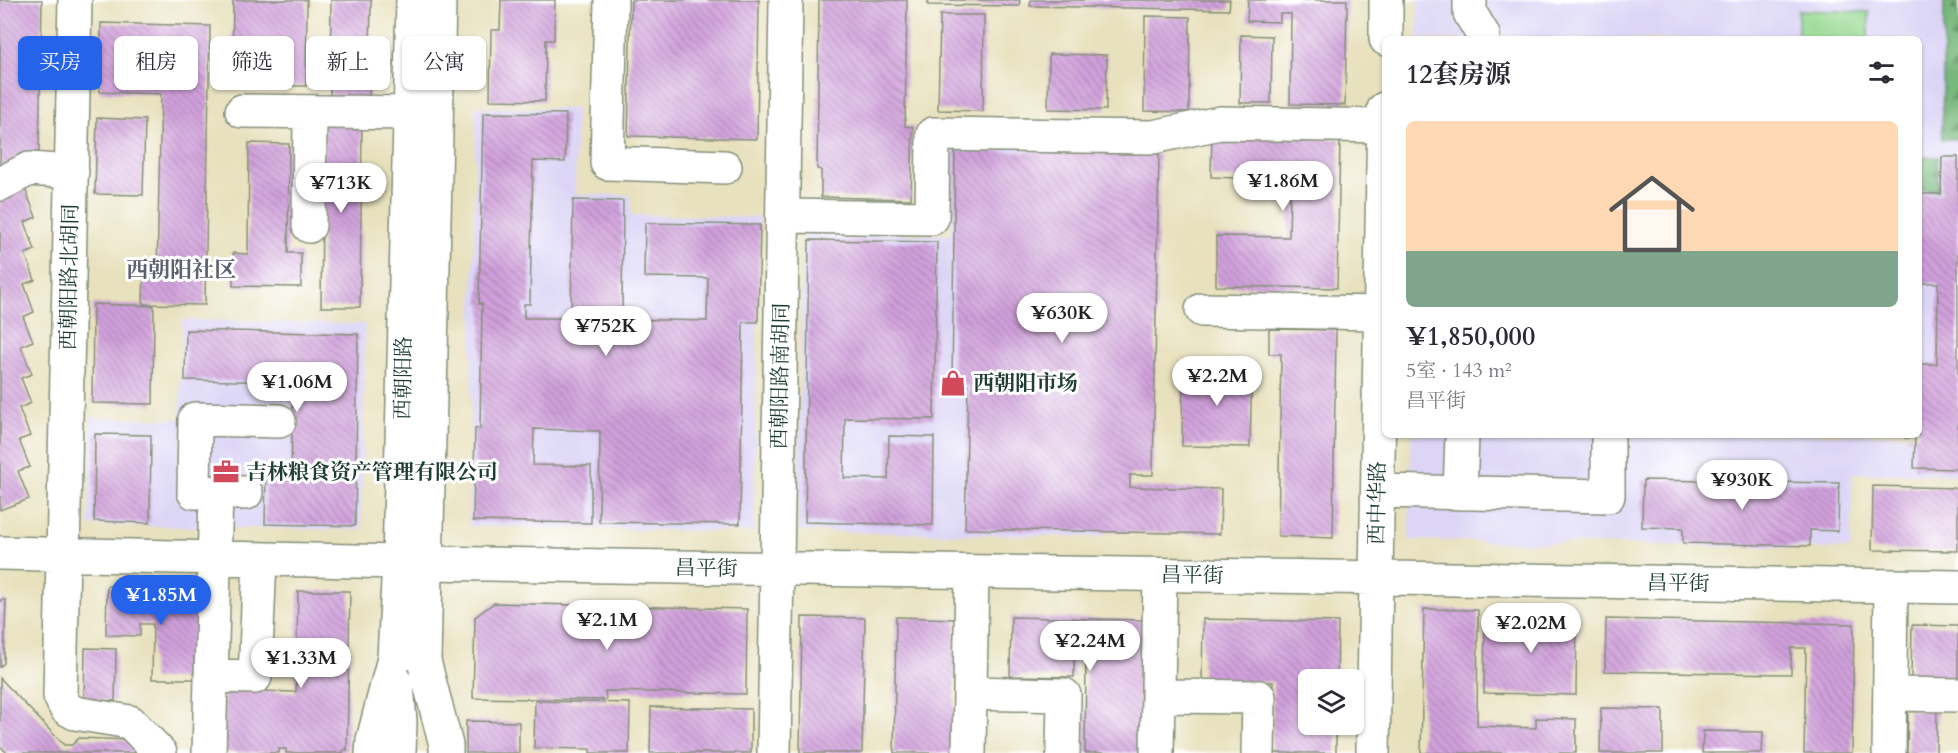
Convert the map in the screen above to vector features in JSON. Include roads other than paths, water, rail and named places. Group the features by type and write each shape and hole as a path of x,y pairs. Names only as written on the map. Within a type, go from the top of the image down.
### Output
{"street":[{"name":"西朝阳路北胡同","path":"75,0 60,696 66,708 75,713 130,722 160,753"},
{"name":"西朝阳路","path":"412,563 410,113 413,0"},
{"name":"西朝阳路","path":"372,753 373,740 409,659 439,0"},
{"path":"611,0 607,163 725,167"},
{"name":"西朝阳路南胡同","path":"774,753 786,0"},
{"path":"1386,0 1386,36"},
{"path":"1470,0 1470,13 1483,36"},
{"path":"242,111 410,113"},
{"path":"309,226 310,112"},
{"path":"783,216 932,218 933,134 1153,137 1220,123 1382,126"},
{"path":"0,184 29,169 72,172"},
{"name":"西中华路","path":"1373,753 1382,251"},
{"path":"1202,310 1381,313"},
{"path":"209,753 215,558 231,493 194,492 195,418 279,421"},
{"path":"1460,493 1462,438"},
{"path":"1378,491 1608,496 1608,438"},
{"name":"昌平街","path":"0,553 412,563 1958,587"},
{"path":"211,676 255,677 260,559"},
{"path":"969,753 972,572"},
{"path":"1156,753 1160,575"},
{"path":"1889,753 1891,586"},
{"path":"399,753 400,722 409,659"},
{"path":"409,659 418,753"},
{"name":"西朝阳路","path":"409,659 446,746 446,753"},
{"path":"970,693 1064,695 1063,753"},
{"path":"1890,694 1958,695"},
{"path":"1158,696 1259,697 1258,753"}],"place":[{"name":"西朝阳市场","path":"953,383"},
{"name":"吉林粮食资产管理有限公司","path":"226,472"}],"district":[{"name":"西朝阳社区","path":"181,269"}]}
